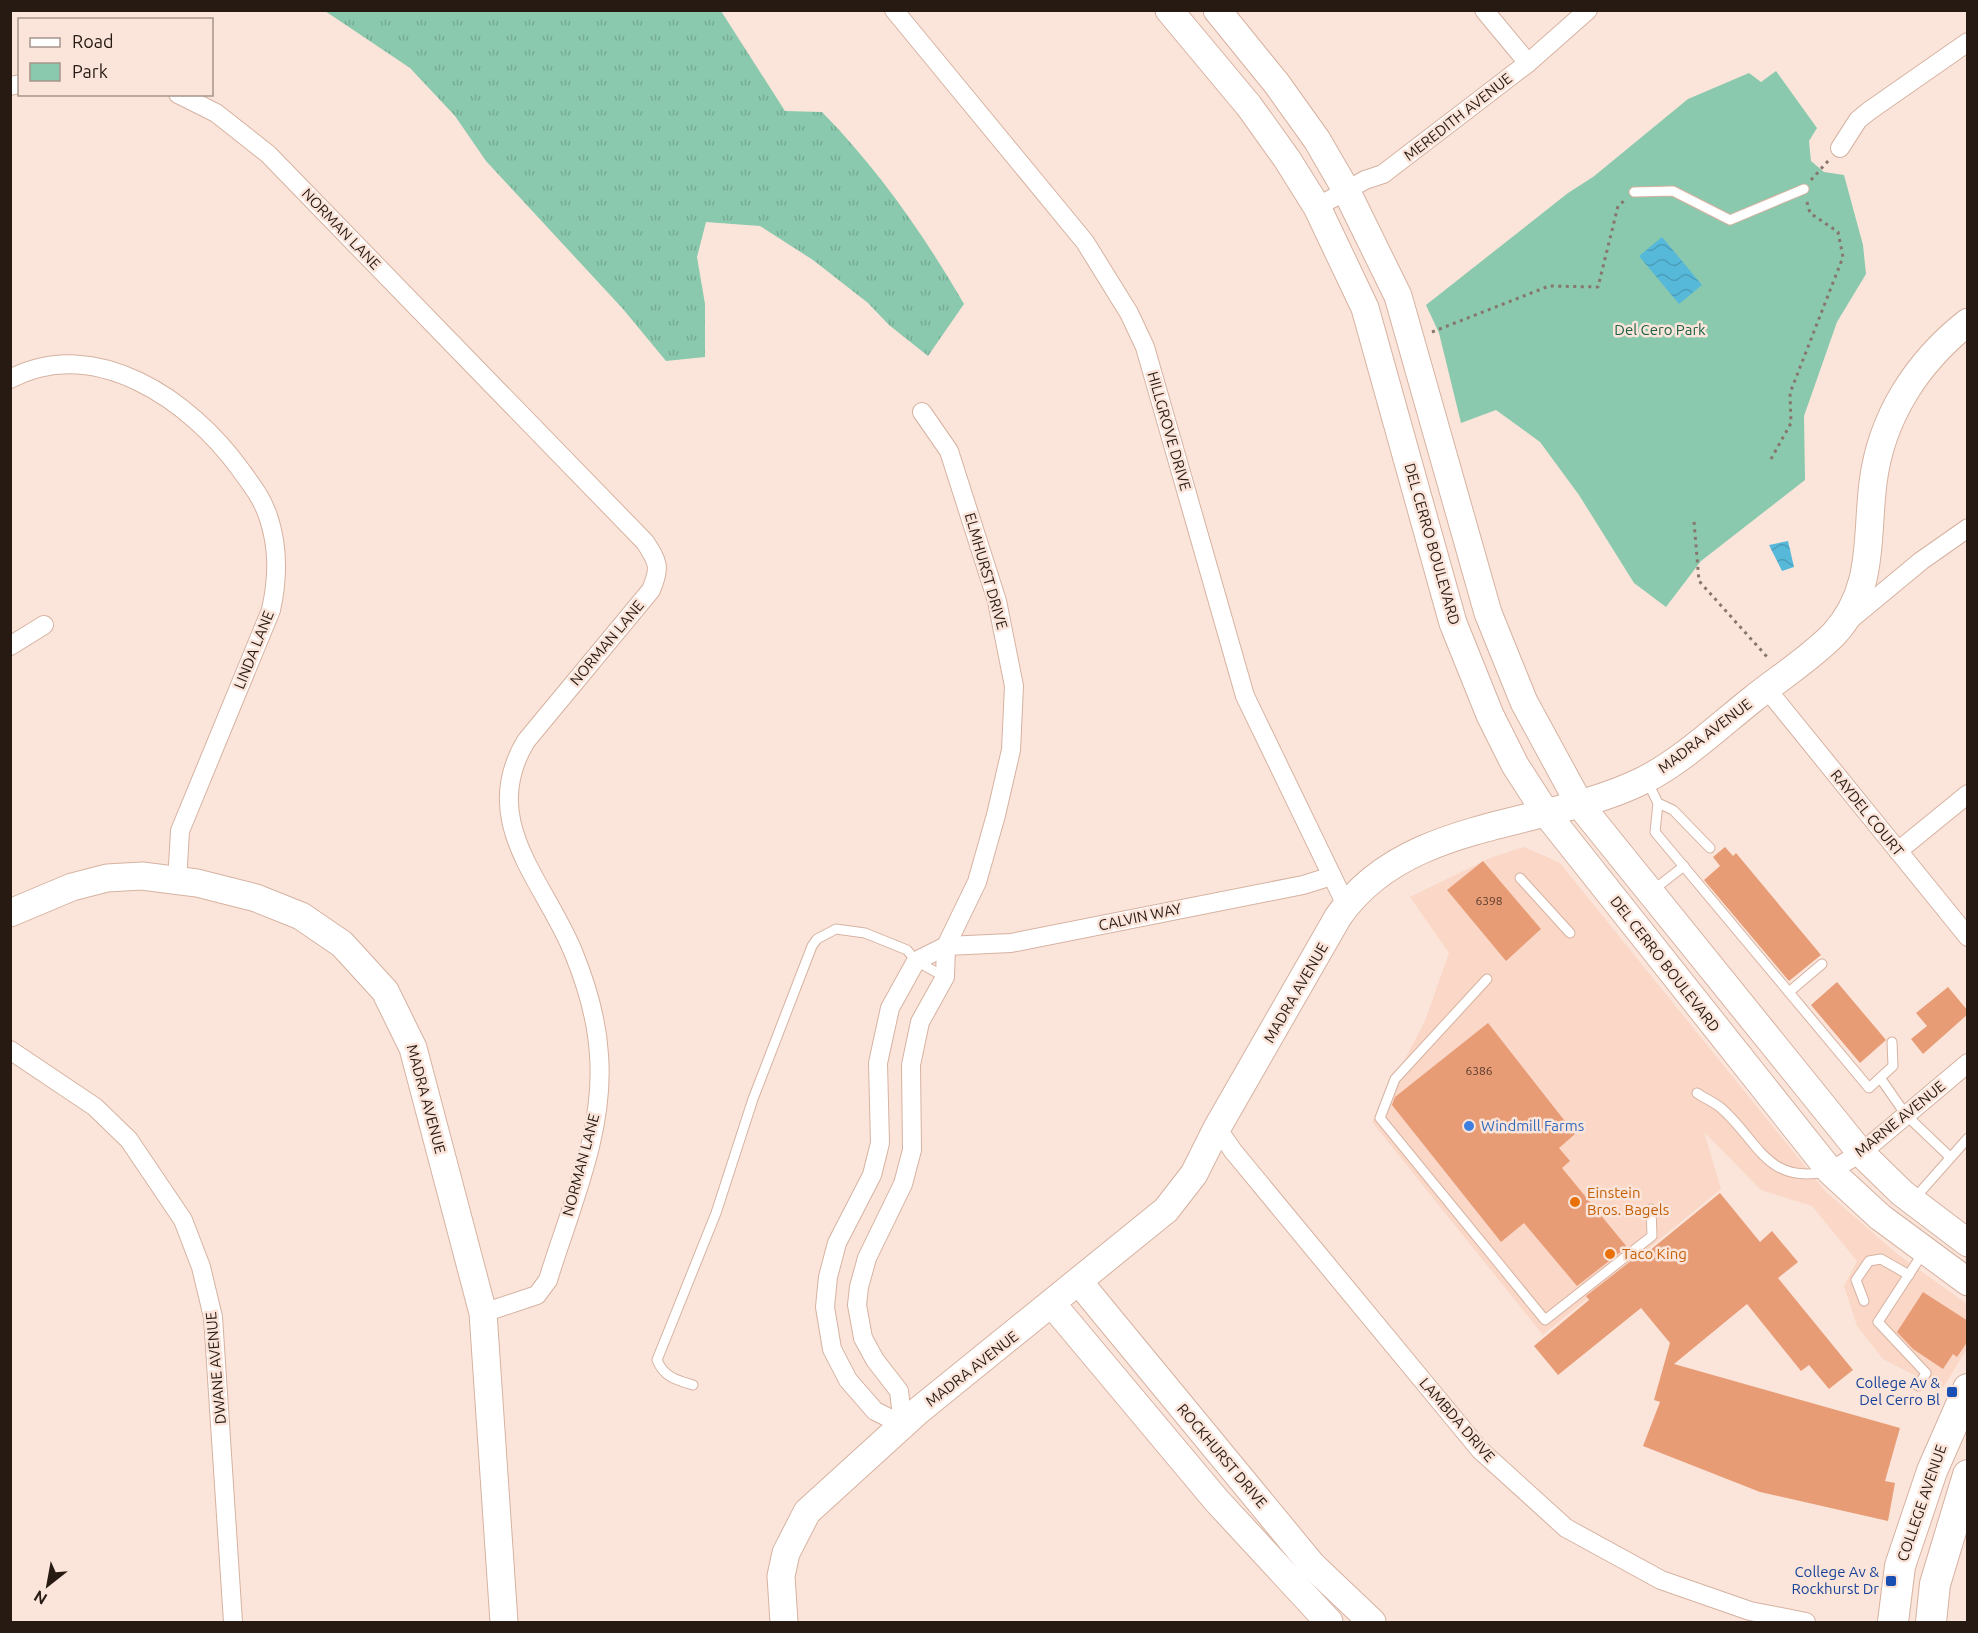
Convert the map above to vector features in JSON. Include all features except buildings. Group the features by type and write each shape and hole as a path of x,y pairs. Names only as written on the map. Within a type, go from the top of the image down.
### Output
{"main road":[{"name":"COLLEGE AVENUE","path":"1893,1623 1900,1566 1932,1471 1968,1389"},
{"path":"1931,1623 1935,1584 1968,1475"}],"street":[{"name":"HILLGROVE DRIVE","path":"894,10 1085,242 1129,313 1145,347 1245,696 1346,905"},
{"name":"DEL CERRO BOULEVARD","path":"1169,10 1249,106 1317,207 1365,308 1440,584 1470,670 1515,765 1546,813 1830,1171 1880,1217 1968,1282"},
{"path":"1217,10 1304,121 1347,190 1398,296 1488,613 1524,702 1580,805 1861,1153 1912,1201 1968,1243"},
{"path":"1484,10 1528,63"},
{"name":"MEREDITH AVENUE","path":"1317,207 1365,180 1383,174 1528,63 1588,10"},
{"path":"1840,148 1858,120 1968,42"},
{"name":"NORMAN LANE","path":"182,96 216,113 268,154 637,534 657,560 657,575 651,590 526,741 514,761 507,795 512,832 574,953 593,1008 600,1056 597,1111 591,1139 548,1280 537,1295 483,1313"},
{"path":"1833,634 1860,591 1866,569 1876,461 1893,414 1917,370 1968,322"},
{"name":"LINDA LANE","path":"10,379 24,372 42,368 79,366 114,372 147,384 162,393 225,448 259,495 267,513 277,553 277,573 271,610 180,831 177,882"},
{"name":"ELMHURST DRIVE","path":"903,1425 899,1391 874,1360 863,1338 857,1305 867,1258 903,1184 912,1150 911,1065 920,1022 945,977 946,946 977,882 996,815 1011,750 1014,686 997,601 950,451 921,412"},
{"name":"MADRA AVENUE","path":"784,1623 781,1576 786,1553 807,1512 903,1425 1053,1305 1166,1210 1194,1174 1217,1128 1346,905 1364,886 1401,860 1458,836 1580,805 1646,779 1766,688 1903,575 1968,528"},
{"path":"10,646 44,625"},
{"name":"RAYDEL COURT","path":"1766,688 1968,937"},
{"path":"1898,851 1968,794"},
{"name":"MADRA AVENUE","path":"10,913 72,887 107,878 142,876 197,883 256,898 301,916 342,944 385,991 413,1048 483,1313 504,1623"},
{"name":"CALVIN WAY","path":"946,946 1011,943 1303,885 1332,876"},
{"path":"903,1425 875,1411 848,1380 832,1349 825,1307 828,1277 837,1243 872,1175 880,1143 878,1064 890,1008 916,961 946,946"},
{"name":"DWANE AVENUE","path":"10,1050 95,1107 129,1140 183,1220 201,1267 213,1317 233,1623"},
{"name":"MARNE AVENUE","path":"1830,1171 1861,1153 1968,1063"},
{"name":"LAMBDA DRIVE","path":"1217,1128 1233,1151 1480,1450 1566,1528 1662,1580 1750,1611 1806,1623"},
{"name":"ROCKHURST DRIVE","path":"1079,1282 1312,1565 1372,1623"},
{"name":"ROCKHURST DRIVE","path":"1053,1305 1217,1501 1329,1623"}],"lane":[{"path":"1634,192 1673,191 1730,220 1804,189"},
{"path":"1646,779 1658,803 1655,832 1869,1088 1893,1066 1892,1042"},
{"path":"1658,803 1674,810 1710,848"},
{"path":"1650,892 1684,866"},
{"path":"1520,878 1570,933"},
{"path":"693,1385 675,1380 662,1372 657,1360 716,1213 753,1099 812,946 817,939 827,933 848,929 865,933 907,950 916,961 945,977"},
{"path":"1789,992 1822,964"},
{"path":"1487,979 1395,1079 1380,1118 1545,1320 1652,1236 1651,1209"},
{"path":"1881,1079 1906,1116 1950,1157"},
{"path":"1697,1093 1720,1107 1775,1167 1787,1173 1808,1176 1830,1171"},
{"path":"1912,1201 1968,1138"},
{"path":"1878,1322 1925,1251"},
{"path":"1864,1301 1856,1280 1869,1261 1881,1259 1909,1275"},
{"path":"1871,1312 1926,1373 1918,1386"}],"path":[{"path":"1771,459 1791,423 1790,393 1843,257 1838,232 1810,213 1804,189 1840,148"},
{"path":"1410,340 1549,286 1598,287 1618,206 1634,192"},
{"path":"1694,522 1699,580 1770,661"}],"shaded area":[{"path":"1524,847 1560,863 1825,1191 1896,1253 1967,1304 1967,1349 1942,1389 1883,1359 1857,1326 1844,1286 1857,1261 1812,1206 1761,1190 1704,1132 1721,1189 1543,1335 1372,1122 1425,1021 1449,953 1410,897 1490,858"}],"green space":[{"path":"325,11 721,11 785,111 822,112 862,156 916,228 964,304 928,356 889,325 868,303 813,260 760,226 706,222 697,257 705,304 705,357 666,361 623,309 486,161 455,116 410,68"},
{"name":"Del Cero Park","path":"1776,71 1817,128 1809,141 1811,161 1824,172 1844,175 1863,245 1866,274 1837,322 1804,416 1805,480 1701,561 1666,607 1634,583 1579,495 1540,442 1496,410 1461,423 1439,333 1426,305 1568,193 1593,177 1688,99 1749,73 1761,82"}],"water":[{"path":"1662,237 1702,285 1679,304 1639,256"},
{"path":"1788,541 1794,567 1782,571 1769,545"}],"place":[{"name":"Windmill Farms","path":"1469,1126"},
{"name":"Einstein Bros. Bagels","path":"1575,1202"},
{"name":"Taco King","path":"1610,1254"},
{"name":"College Av & Del Cerro Bl","path":"1952,1392"},
{"name":"College Av & Rockhurst Dr","path":"1891,1581"}]}
